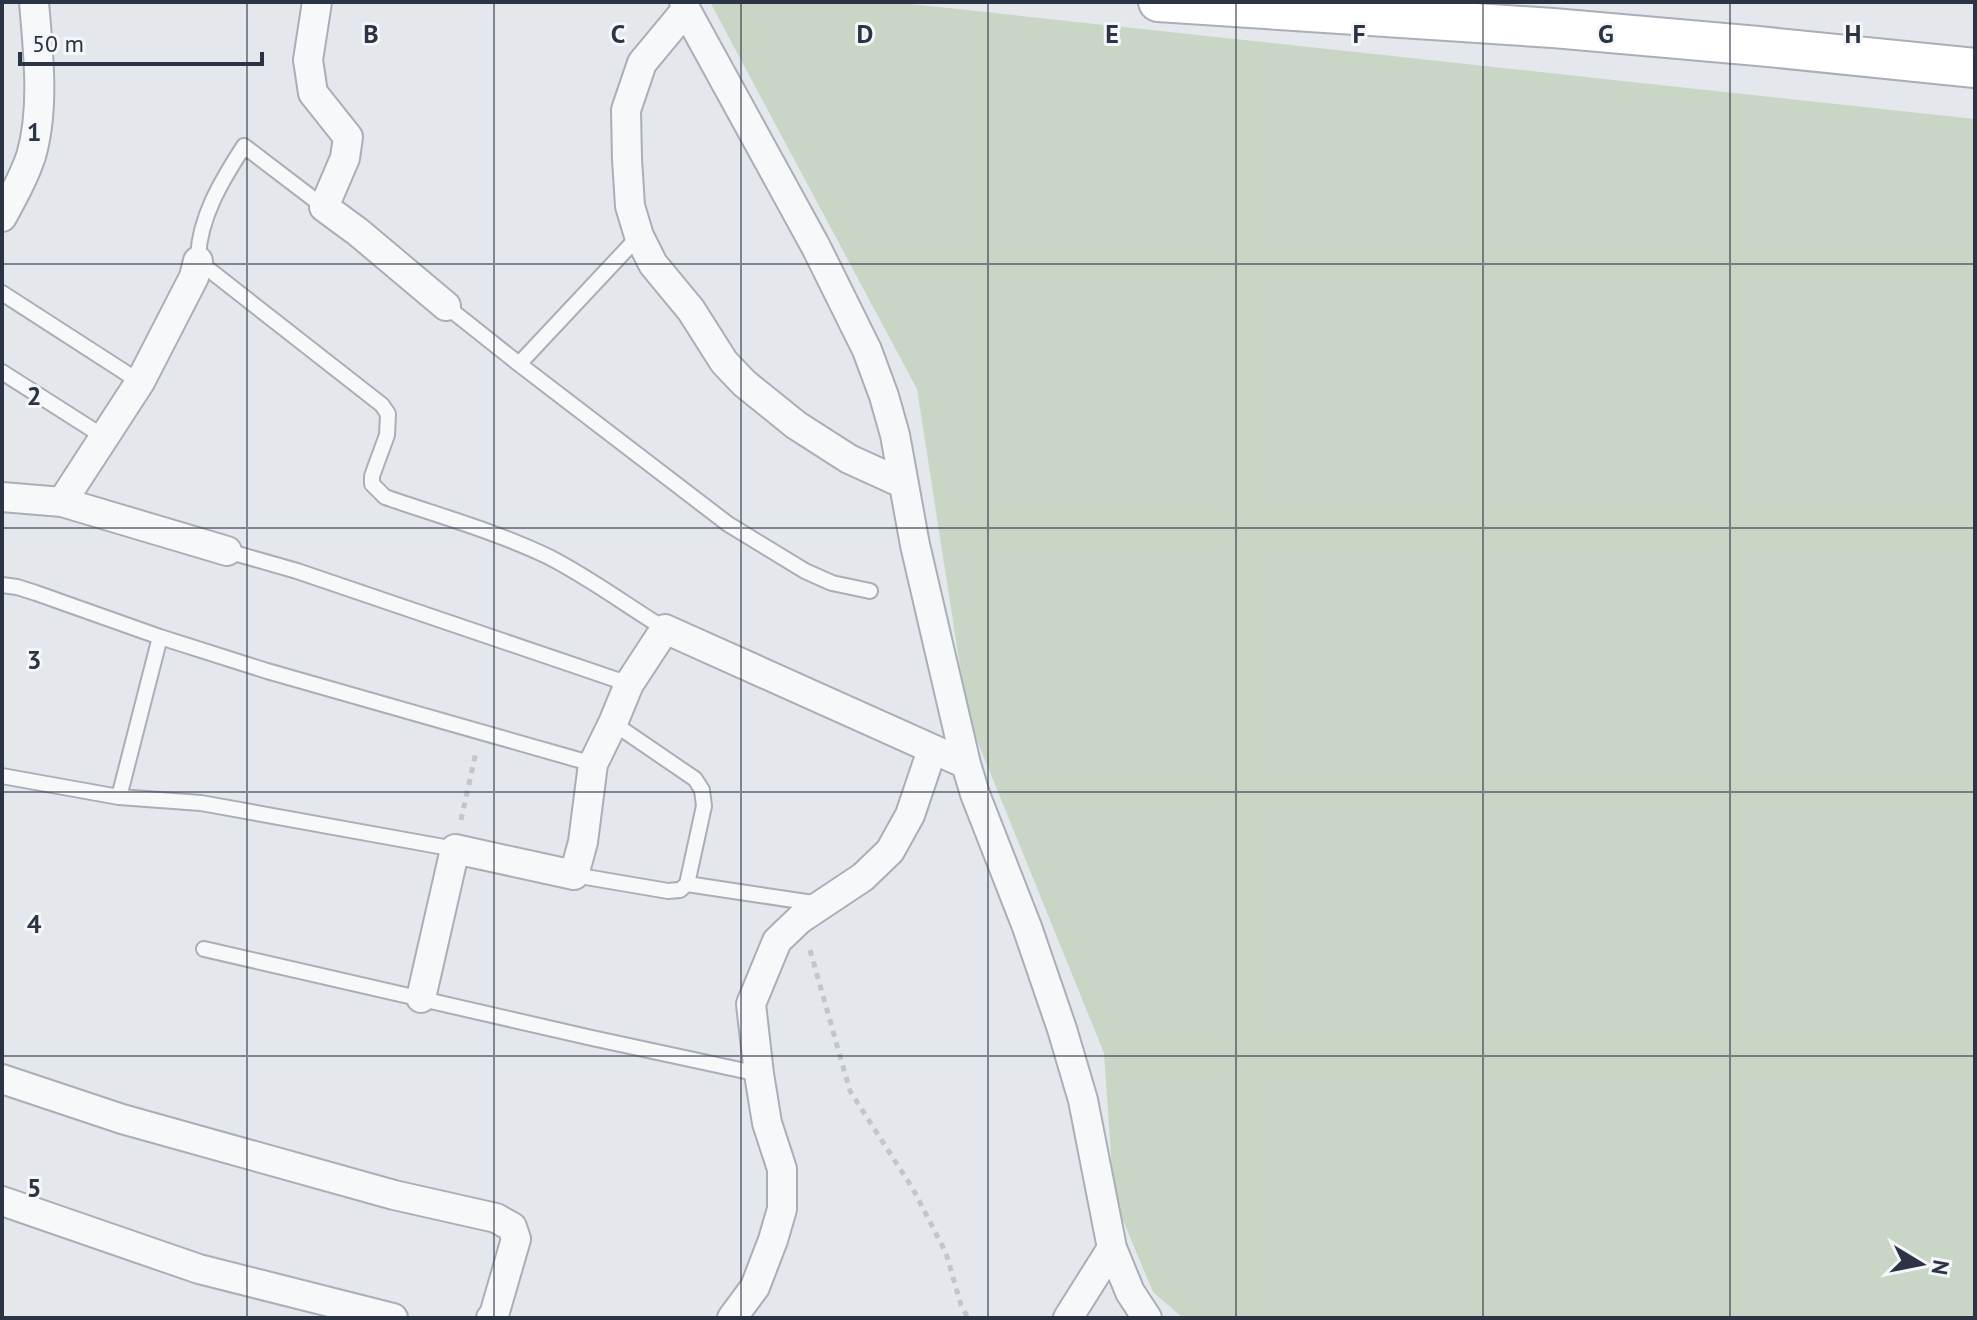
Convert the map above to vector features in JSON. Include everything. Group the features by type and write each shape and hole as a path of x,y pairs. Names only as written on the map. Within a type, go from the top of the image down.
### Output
{"street":[{"path":"2,217 31,155 36,125 38,91 34,2"},
{"path":"317,2 308,60 313,93 348,137 345,158 324,207 446,306"},
{"path":"1158,2 1553,28 1975,68"},
{"path":"904,484 849,459 796,425 744,383 724,362 691,310 653,264 639,236 630,206 626,110 642,63 685,6 816,247 867,350 884,396 895,435 904,484 915,545 966,764 1062,1029 1083,1100 1112,1248 1130,1292 1147,1318"},
{"path":"62,502 140,382 194,277 198,261"},
{"path":"2,497 62,502 227,551"},
{"path":"421,998 455,849 574,875 583,842 593,764 629,684 665,629 966,764"},
{"path":"732,1318 755,1287 782,1209 782,1169 767,1123 751,1004 777,941 800,919 863,877 890,851 910,815 932,750"},
{"path":"2,1079 122,1119 394,1195 496,1218 512,1227 516,1239 491,1318"},
{"path":"2,1201 199,1269 401,1318"},
{"path":"1068,1318 1112,1248"}],"lane":[{"path":"324,207 244,146 207,213 199,237 198,261 382,405 388,414 387,435 372,484 385,497 548,557 665,629"},
{"path":"519,364 639,236"},
{"path":"2,293 140,382"},
{"path":"446,306 690,496 740,531 805,571 832,583 870,591"},
{"path":"2,372 104,437"},
{"path":"227,551 297,571 629,684"},
{"path":"2,585 36,593 267,671 593,764"},
{"path":"119,797 160,637"},
{"path":"574,875 668,891 680,890 687,884 704,806 702,790 695,779 613,723"},
{"path":"2,776 119,797 201,803 455,849"},
{"path":"687,884 825,904"},
{"path":"204,949 759,1074"}],"path":[{"path":"455,849 481,731"},
{"path":"800,919 850,1091 913,1189 946,1253 961,1305 968,1318"}],"green space":[{"path":"710,2 892,2 1975,119 1975,1318 1183,1318 1153,1292 1114,1199 1104,1053 968,718 917,389"}]}
